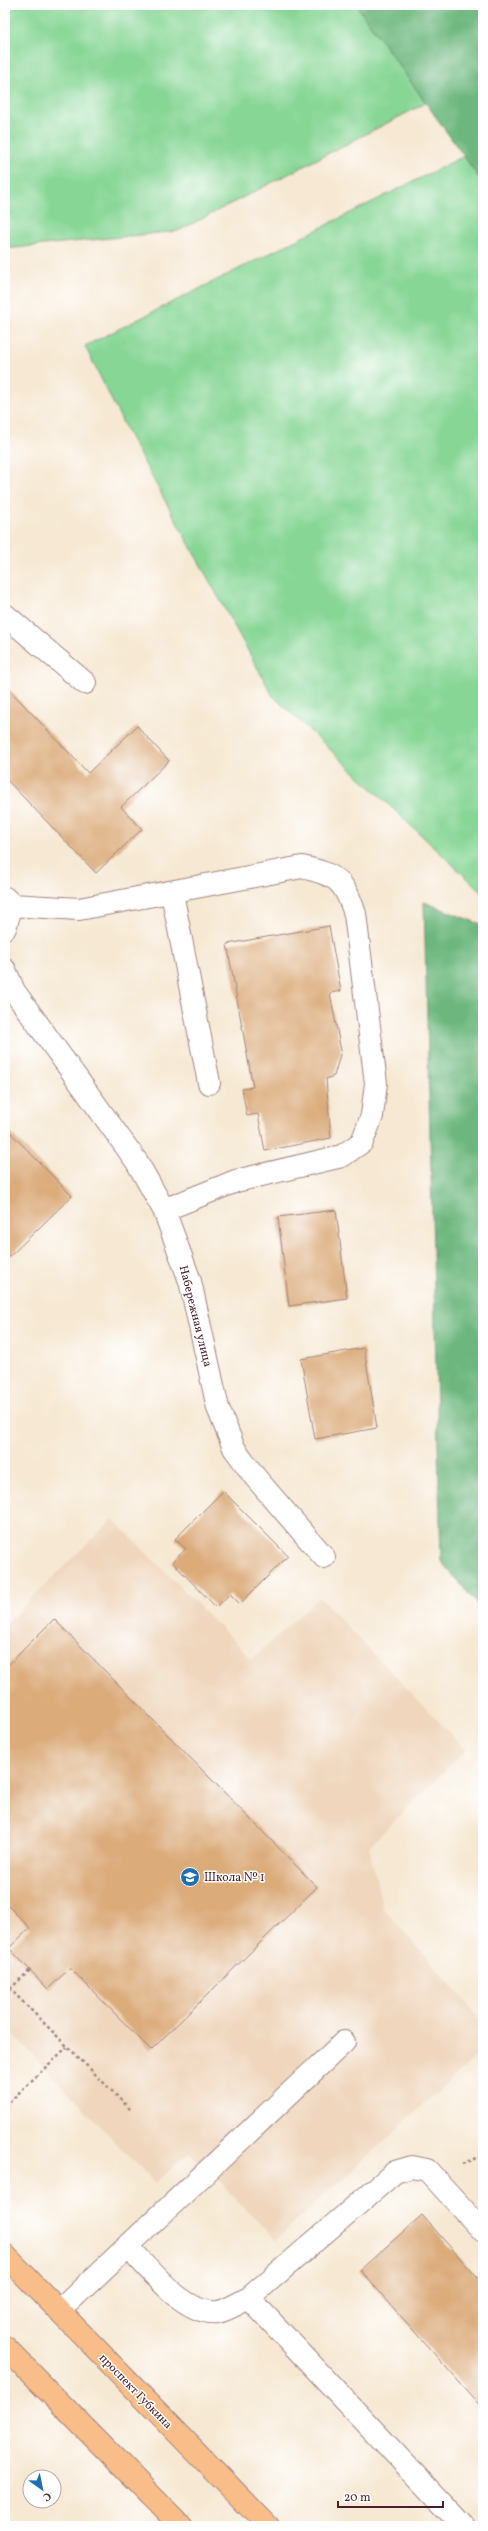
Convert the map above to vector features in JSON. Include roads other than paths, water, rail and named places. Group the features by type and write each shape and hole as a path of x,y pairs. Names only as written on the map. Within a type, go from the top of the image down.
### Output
{"main road":[{"name":"проспект Губкина","path":"5,2255 268,2526"},
{"path":"5,2348 181,2526"}],"street":[{"path":"5,615 85,683"},
{"path":"5,928 8,902 80,909 172,893 302,867 329,873 347,890 355,914 376,1083 372,1116 362,1142 342,1156 236,1181 164,1210"},
{"path":"172,893 209,1083"},
{"name":"Набережная улица","path":"5,970 14,991 137,1162 164,1210 190,1281 218,1408 234,1448 255,1477 324,1557"},
{"path":"59,2311 344,2042"},
{"path":"127,2246 186,2304 205,2312 220,2312 249,2298 395,2172 412,2167 427,2170 483,2231"},
{"path":"249,2298 463,2526"}],"place":[{"name":"Школа № 1","path":"190,1877"}]}
